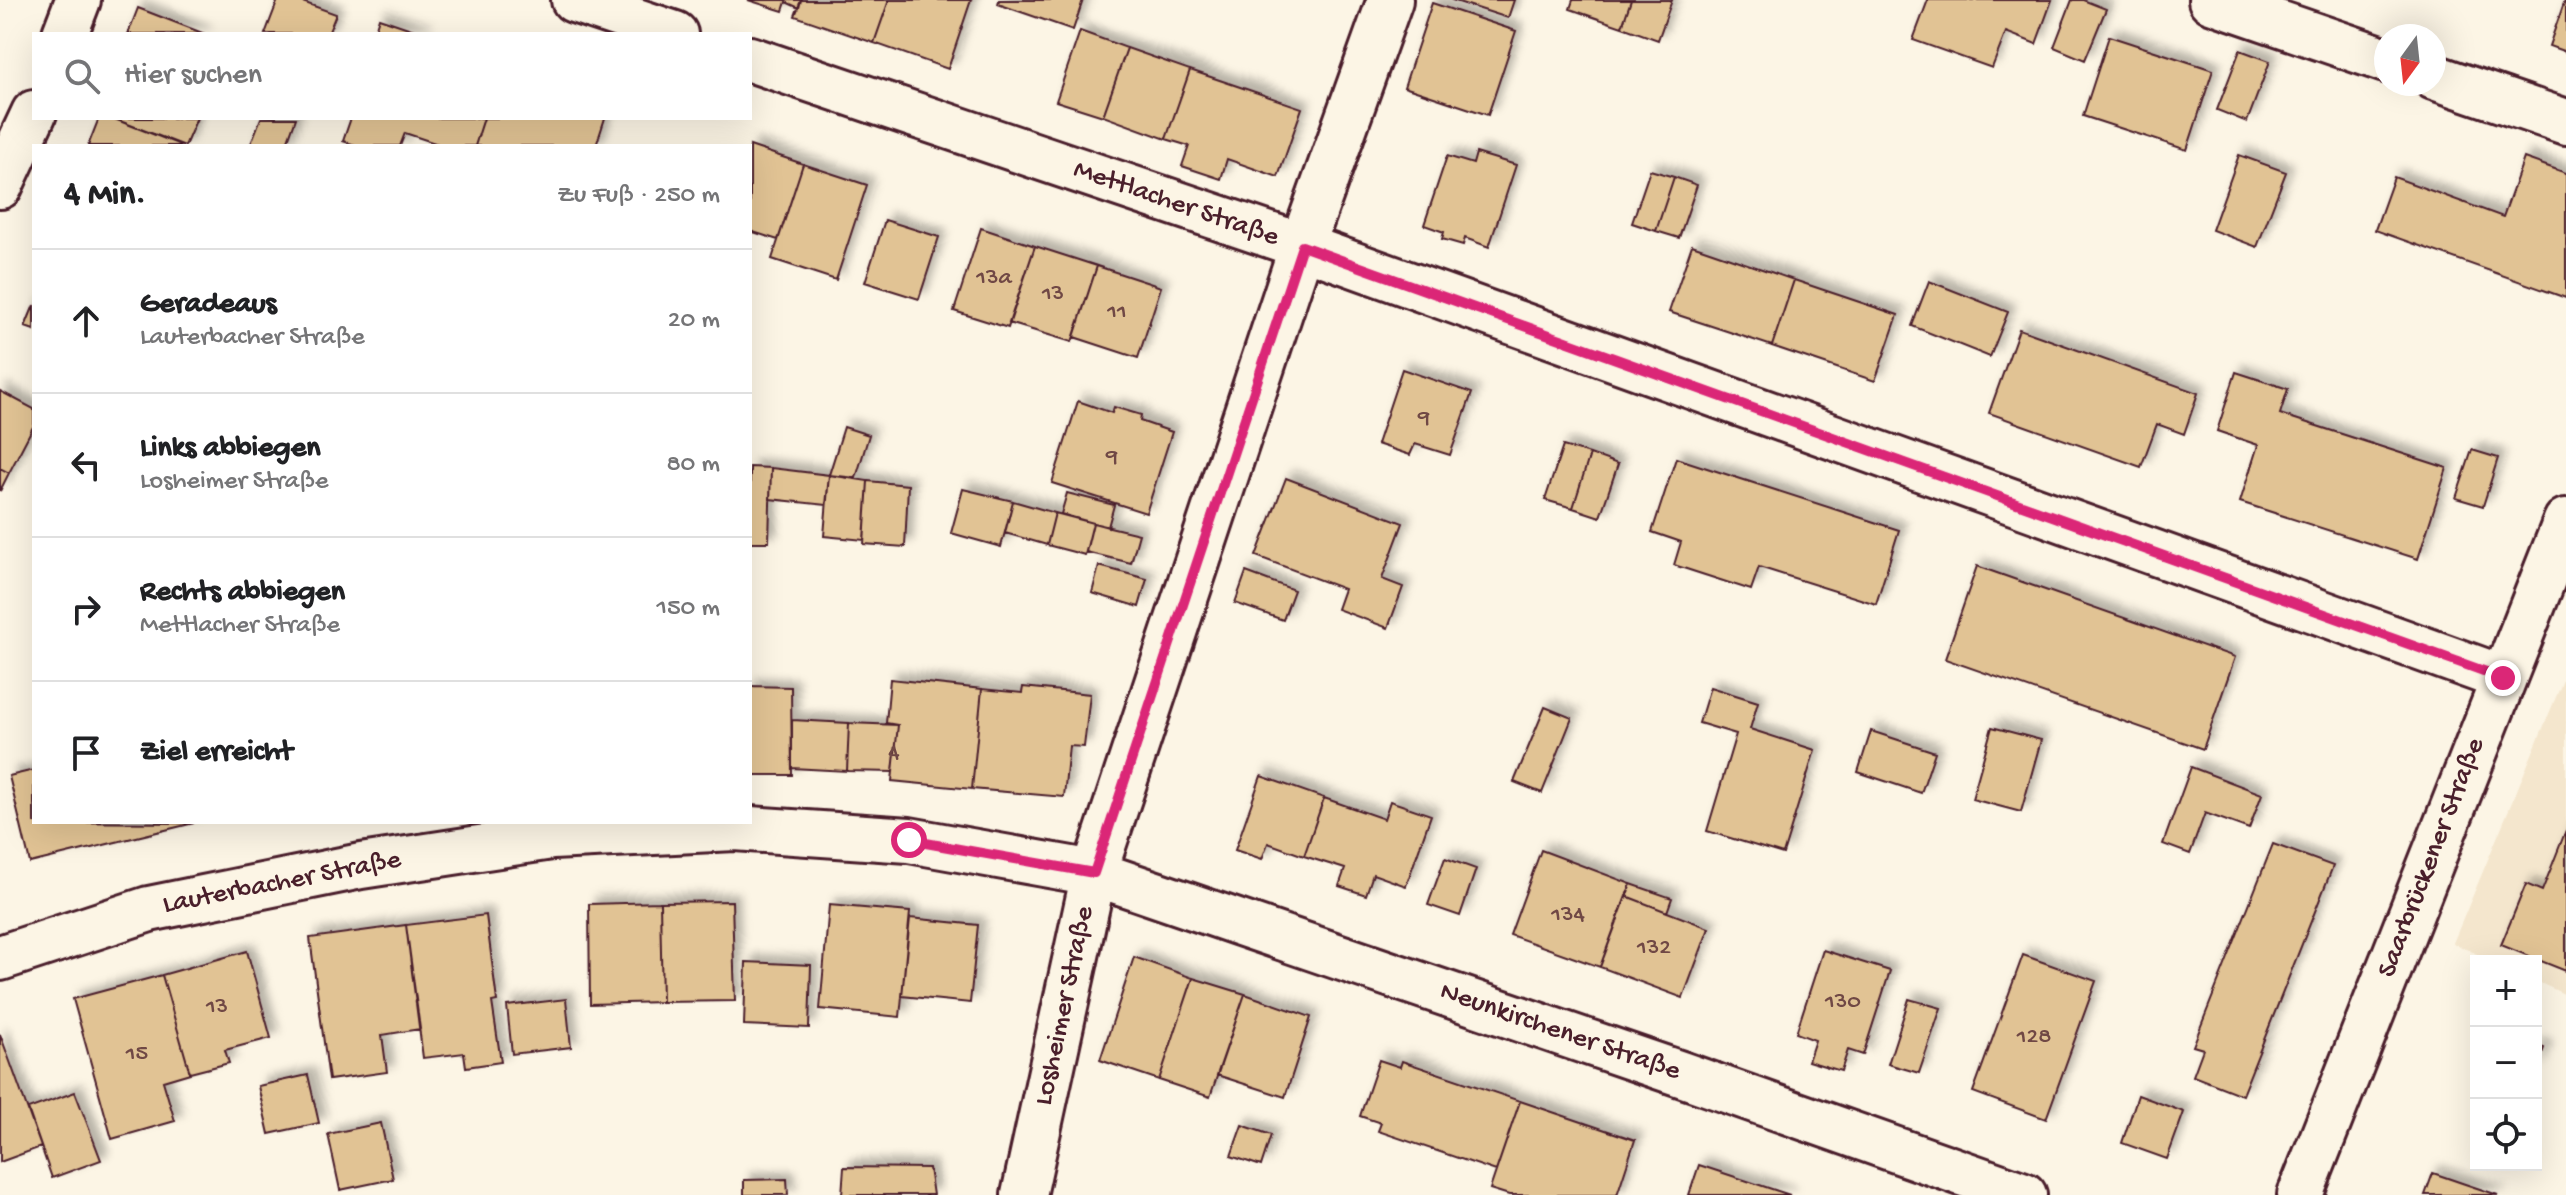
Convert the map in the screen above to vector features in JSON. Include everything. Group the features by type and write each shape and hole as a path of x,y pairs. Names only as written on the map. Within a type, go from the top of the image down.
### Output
{"street":[{"path":"66,32 78,0"},
{"path":"574,0 669,32"},
{"name":"Losheimer Straße","path":"1024,1195 1094,873 1302,246 1390,0"},
{"path":"2211,0 2374,56"},
{"name":"Mettlacher Straße","path":"752,60 1302,246 2503,678"},
{"path":"2446,81 2566,122"},
{"path":"0,186 32,117"},
{"name":"Saarbrückener Straße","path":"2300,1195 2566,521"},
{"name":"Lauterbacher Straße","path":"0,958 149,909 361,866 552,837 751,829 909,840 1094,873"},
{"name":"Neunkirchener Straße","path":"1094,873 1666,1068 2024,1195"}],"shaded area":[{"path":"2566,673 2566,995 2542,984 2542,955 2479,955 2453,943"}],"building":[{"path":"278,0 297,0 336,14 329,32 266,32"},
{"path":"748,0 801,0 799,8 786,2 783,11"},
{"path":"801,0 889,0 874,43 795,16"},
{"path":"889,0 971,0 948,69 874,43"},
{"path":"999,0 1083,0 1073,30 998,4"},
{"path":"1452,0 1514,0 1508,18"},
{"path":"1573,0 1631,0 1622,27 1570,9"},
{"path":"1631,0 1672,0 1658,40 1622,27"},
{"path":"1928,0 2052,0 2036,44 2006,32 1992,68 1913,40"},
{"path":"2072,0 2083,0 2106,9 2085,60 2054,47"},
{"path":"2566,0 2566,52 2549,46"},
{"path":"1432,3 1516,31 1488,115 1404,87"},
{"path":"138,8 200,32 129,32"},
{"path":"379,18 420,32 375,32"},
{"path":"1080,31 1127,48 1103,116 1056,101"},
{"path":"2109,36 2213,70 2187,150 2083,116"},
{"path":"1127,48 1190,70 1166,139 1103,116"},
{"path":"2240,50 2270,61 2247,122 2217,110"},
{"path":"1190,70 1302,108 1278,177 1227,159 1221,179 1182,166 1189,146 1166,139"},
{"path":"98,120 117,120 178,144 89,144"},
{"path":"117,120 196,120 186,144"},
{"path":"260,120 295,120 287,144 251,144"},
{"path":"350,120 483,120 476,144 438,144 405,133 401,144 352,144 343,141"},
{"path":"483,120 604,120 597,144 476,144"},
{"path":"752,147 803,164 778,240 752,232"},
{"path":"1476,153 1516,165 1489,247 1465,238 1463,245 1442,239 1444,232 1424,225 1447,156 1473,164"},
{"path":"2239,155 2286,172 2257,247 2212,230"},
{"path":"2524,158 2566,173 2566,298 2375,230 2394,177 2503,217"},
{"path":"803,164 867,185 836,280 772,259"},
{"path":"1650,170 1674,177 1656,231 1632,223"},
{"path":"1674,177 1697,185 1679,238 1656,231"},
{"path":"885,220 939,237 919,299 865,282"},
{"path":"981,228 1035,246 1008,328 954,311"},
{"path":"1692,245 1794,280 1772,346 1669,312"},
{"path":"1035,246 1097,266 1072,342 1009,323"},
{"path":"1097,266 1161,287 1138,358 1074,337"},
{"path":"1794,280 1898,315 1875,381 1772,346"},
{"path":"1929,281 2008,312 1990,357 1912,326"},
{"path":"32,310 32,329 25,327"},
{"path":"2019,329 2198,393 2184,434 2157,424 2141,467 1989,413"},
{"path":"1402,369 1472,393 1450,455 1415,444 1410,455 1377,444"},
{"path":"2236,372 2288,389 2280,414 2447,468 2418,559 2240,502 2258,445 2217,431"},
{"path":"0,391 32,408 32,429 9,473 0,468"},
{"path":"1078,401 1112,413 1114,407 1141,415 1140,421 1172,432 1146,513 1052,483"},
{"path":"844,427 869,435 856,478 829,475"},
{"path":"1563,446 1590,454 1573,508 1545,500"},
{"path":"2472,450 2498,458 2483,506 2456,498"},
{"path":"1590,454 1618,464 1600,517 1573,508"},
{"path":"1676,458 1899,530 1876,604 1759,567 1751,590 1674,565 1681,542 1652,532"},
{"path":"752,467 771,468 769,542 752,542"},
{"path":"0,468 9,473 0,491"},
{"path":"771,468 829,475 826,505 770,499"},
{"path":"829,475 868,481 864,540 824,536"},
{"path":"1286,478 1403,523 1382,579 1403,587 1388,628 1337,609 1344,589 1256,556"},
{"path":"868,481 908,485 905,547 864,544"},
{"path":"963,489 1013,501 1001,547 951,533"},
{"path":"1067,493 1114,505 1108,527 1061,514"},
{"path":"1013,501 1055,513 1047,545 1005,533"},
{"path":"1055,513 1093,523 1085,555 1047,545"},
{"path":"1093,523 1139,534 1131,563 1086,552"},
{"path":"1099,566 1147,579 1139,607 1092,593"},
{"path":"1977,566 2235,657 2203,749 1945,659"},
{"path":"1246,572 1294,590 1283,620 1235,603"},
{"path":"890,679 982,689 972,789 892,781 898,725 886,723"},
{"path":"752,686 791,687 792,775 752,775"},
{"path":"1023,687 1090,694 1084,747 1069,746 1064,797 972,789 982,689 1022,693"},
{"path":"1710,687 1758,702 1750,729 1815,750 1783,854 1707,831 1736,734 1699,723"},
{"path":"1545,707 1572,718 1542,793 1514,782"},
{"path":"792,720 849,723 847,771 792,768"},
{"path":"849,723 898,725 893,772 847,771"},
{"path":"1992,727 2041,740 2021,812 1972,799"},
{"path":"1871,731 1935,752 1921,793 1858,772"},
{"path":"2191,767 2262,794 2249,829 2205,813 2190,854 2163,844"},
{"path":"32,770 32,824 190,824 30,863 9,776"},
{"path":"1261,776 1324,798 1304,856 1268,843 1262,859 1235,850"},
{"path":"1324,798 1384,819 1390,801 1431,815 1406,886 1373,874 1366,895 1339,886 1345,869 1304,856"},
{"path":"2566,830 2566,971 2542,961 2542,955 2526,955 2501,945 2526,884 2542,891"},
{"path":"2273,844 2333,866 2242,1095 2193,1076 2203,1049 2193,1046"},
{"path":"1541,850 1631,884 1600,967 1510,935"},
{"path":"1445,858 1476,869 1460,916 1428,905"},
{"path":"1631,884 1672,898 1667,912 1626,896"},
{"path":"1626,896 1709,928 1683,998 1600,967"},
{"path":"732,901 735,1001 662,1002 660,902"},
{"path":"660,902 662,1002 590,1004 589,904"},
{"path":"829,905 910,912 900,1017 820,1009"},
{"path":"486,915 497,1001 492,1002 501,1062 466,1067 464,1053 423,1058 406,925"},
{"path":"910,918 978,925 970,1003 902,996"},
{"path":"406,925 420,1029 382,1035 387,1072 329,1080 310,938"},
{"path":"1823,950 1890,971 1863,1055 1848,1050 1841,1071 1808,1061 1815,1040 1796,1033"},
{"path":"247,951 271,1038 225,1050 229,1063 190,1073 162,975"},
{"path":"2023,955 2096,981 2046,1119 1973,1092"},
{"path":"1134,957 1193,978 1159,1080 1100,1060"},
{"path":"746,962 811,965 809,1028 744,1025"},
{"path":"162,975 190,1073 163,1081 175,1121 112,1139 73,999"},
{"path":"1193,978 1245,994 1210,1097 1159,1080"},
{"path":"1245,994 1311,1017 1285,1097 1217,1075"},
{"path":"566,999 571,1047 512,1054 507,1006"},
{"path":"1909,999 1941,1008 1919,1073 1888,1064"},
{"path":"0,1034 41,1147 0,1162"},
{"path":"1379,1060 1400,1067 1402,1061 1520,1101 1496,1171 1378,1131 1381,1123 1360,1116"},
{"path":"308,1075 319,1123 269,1134 258,1086"},
{"path":"75,1092 101,1160 52,1178 28,1109"},
{"path":"2138,1095 2184,1112 2167,1159 2122,1143"},
{"path":"1520,1101 1635,1140 1617,1195 1509,1195 1490,1189"},
{"path":"381,1123 393,1179 340,1190 328,1134"},
{"path":"1242,1125 1271,1135 1261,1166 1231,1156"},
{"path":"1699,1165 1790,1195 1689,1195"},
{"path":"844,1167 929,1168 933,1195 842,1195"},
{"path":"2433,1173 2465,1184 2498,1195 2425,1195"},
{"path":"787,1179 788,1195 744,1195 744,1180"}],"route":[{"path":"909,840 1094,873 1302,246 2503,678"}]}
